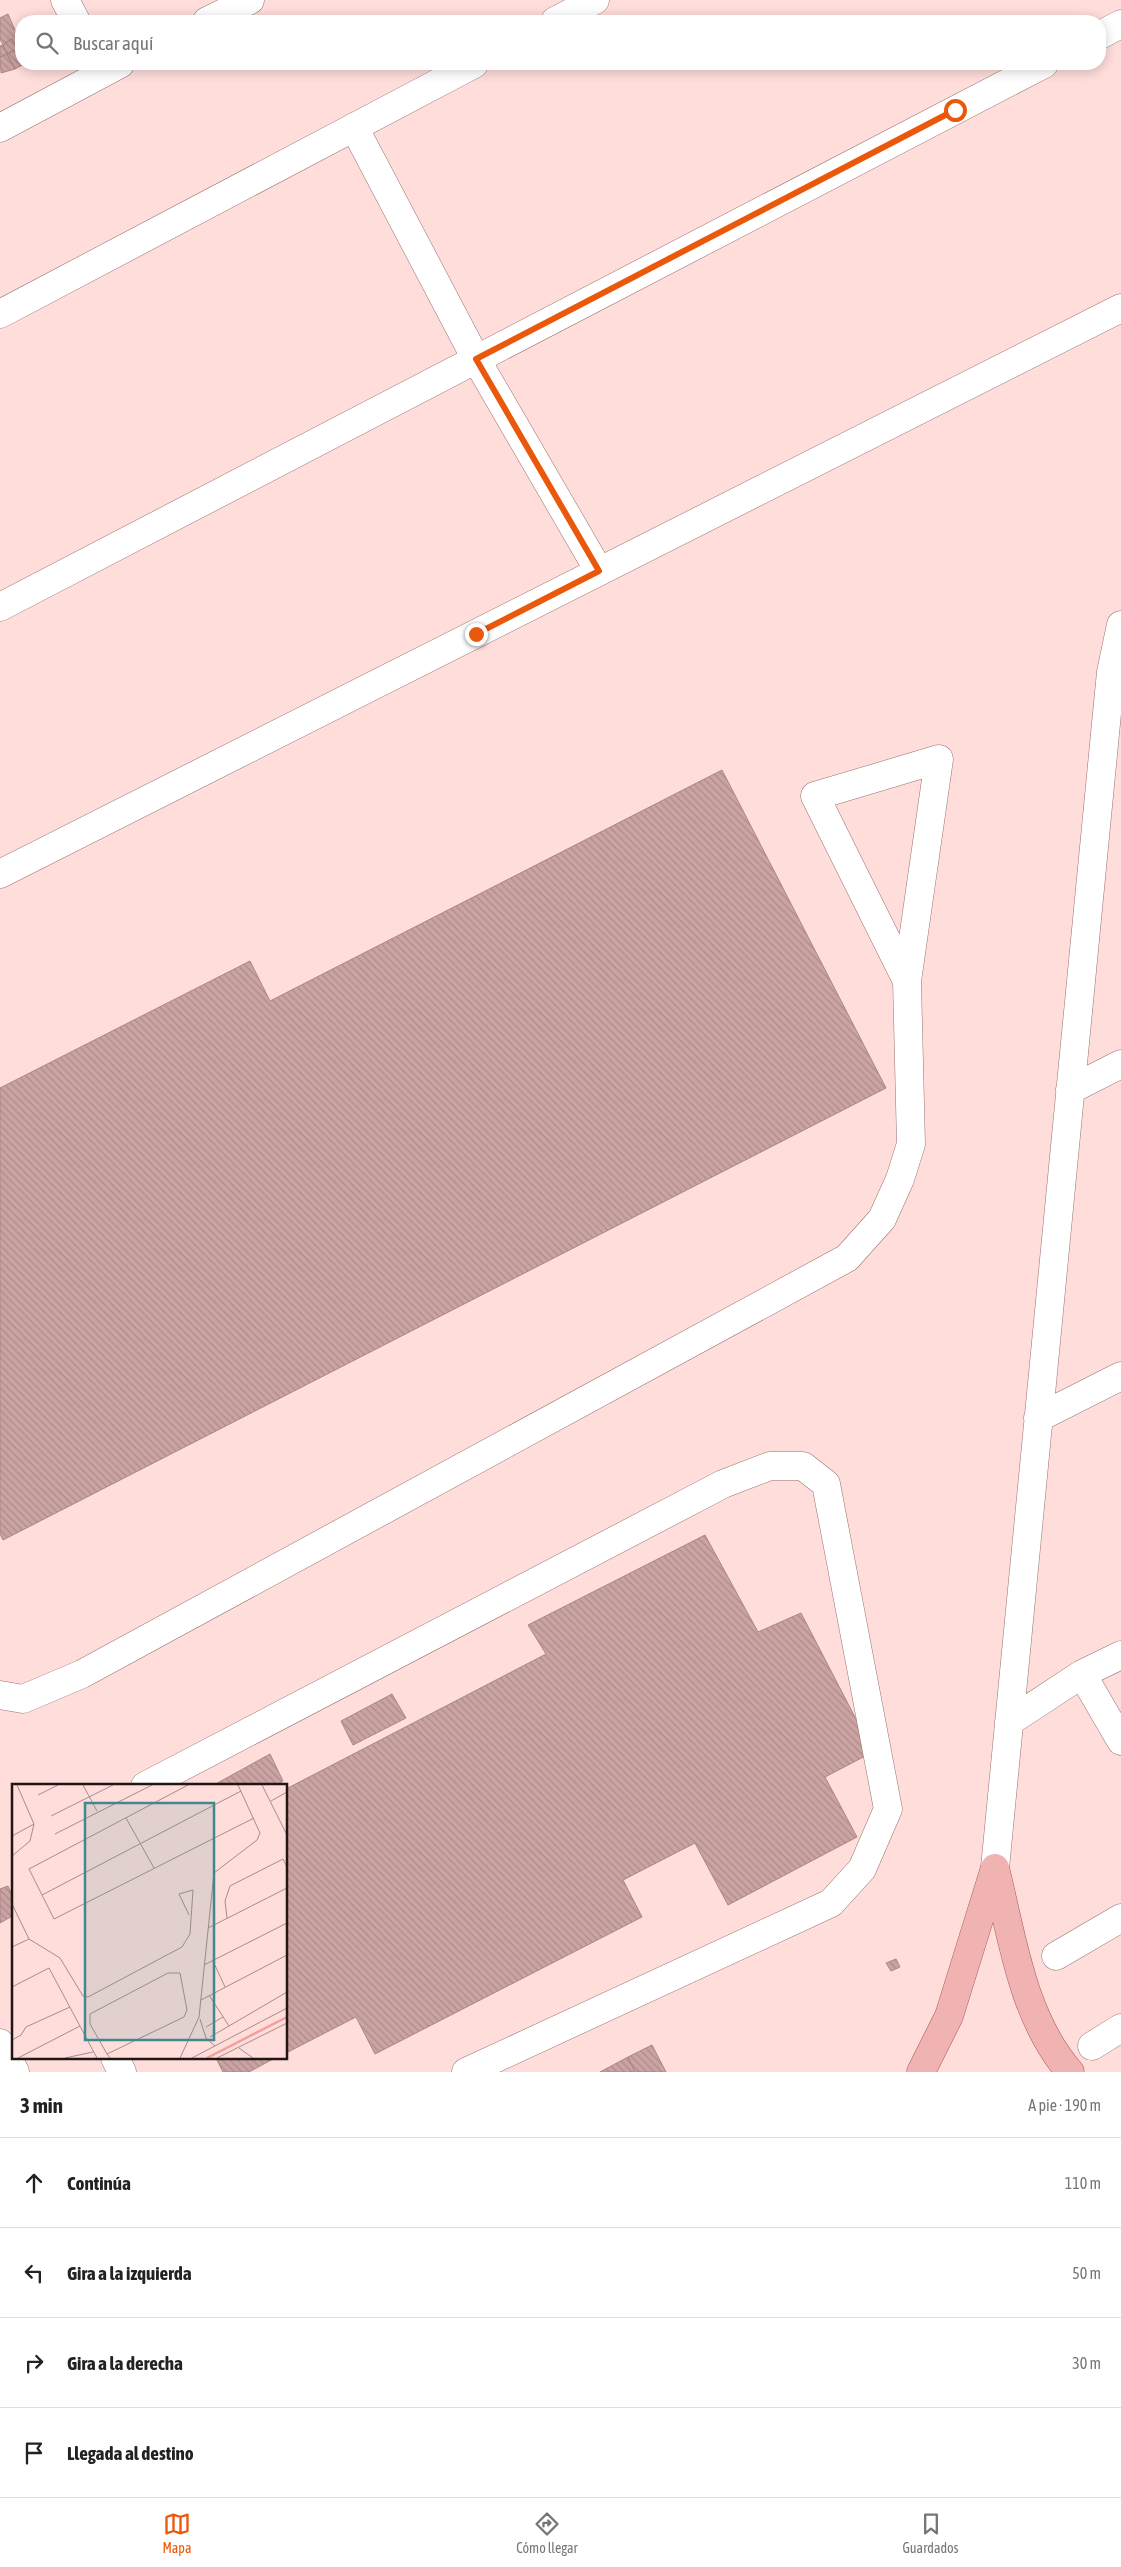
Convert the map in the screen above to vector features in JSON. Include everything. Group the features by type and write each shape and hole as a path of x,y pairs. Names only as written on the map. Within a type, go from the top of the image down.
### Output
{"main road":[{"path":"921,2072 949,2016 995,1868"},
{"path":"995,1868 1023,1977 1038,2023 1057,2058 1070,2072"}],"street":[{"path":"65,0 73,15"},
{"path":"219,15 250,0"},
{"path":"566,15 595,0"},
{"path":"1106,32 1121,24"},
{"path":"0,128 101,70"},
{"path":"0,314 463,70"},
{"path":"0,607 1032,70"},
{"path":"354,127 476,359 599,571"},
{"path":"0,874 1121,308"},
{"path":"995,1868 1111,672 1121,625"},
{"path":"0,1695 23,1699 82,1674 847,1258 882,1219 900,1179 911,1144 907,981 939,759 815,796 907,981"},
{"path":"1070,1090 1121,1064"},
{"path":"1038,1418 1120,1380"},
{"path":"149,1784 723,1484 770,1466 803,1466 826,1484 888,1809 862,1869 831,1903 466,2072"},
{"path":"1009,1722 1082,1674 1121,1655"},
{"path":"1082,1674 1121,1741"},
{"path":"1056,1956 1121,1918"},
{"path":"1092,2046 1121,2028"},
{"path":"0,2042 15,2072"},
{"path":"116,2060 122,2072"}],"building":[{"path":"8,14 15,30 15,45 12,39 3,45 0,39 0,18"},
{"path":"12,39 15,50 7,54 3,45"},
{"path":"3,45 7,54 0,57 0,46"},
{"path":"15,50 15,69 7,54"},
{"path":"7,54 15,69 1,73 0,57"},
{"path":"722,770 886,1088 3,1540 0,1534 0,1088 250,961 270,1001"},
{"path":"705,1535 758,1632 801,1613 873,1752 825,1777 857,1837 728,1905 695,1843 623,1880 642,1917 375,2054 356,2017 288,2052 288,1788 546,1654 528,1625"},
{"path":"392,1694 406,1718 353,1745 341,1721"},
{"path":"270,1754 283,1781 278,1784 216,1784"},
{"path":"8,1886 12,1895 12,1916 0,1923 0,1889"},
{"path":"896,1959 900,1967 891,1971 886,1963"},
{"path":"652,2045 666,2072 635,2072 628,2057"},
{"path":"628,2057 635,2072 600,2072"},
{"path":"217,2060 271,2060 249,2072 223,2072"}],"route":[{"path":"476,634 599,571 476,359 955,110"}]}
